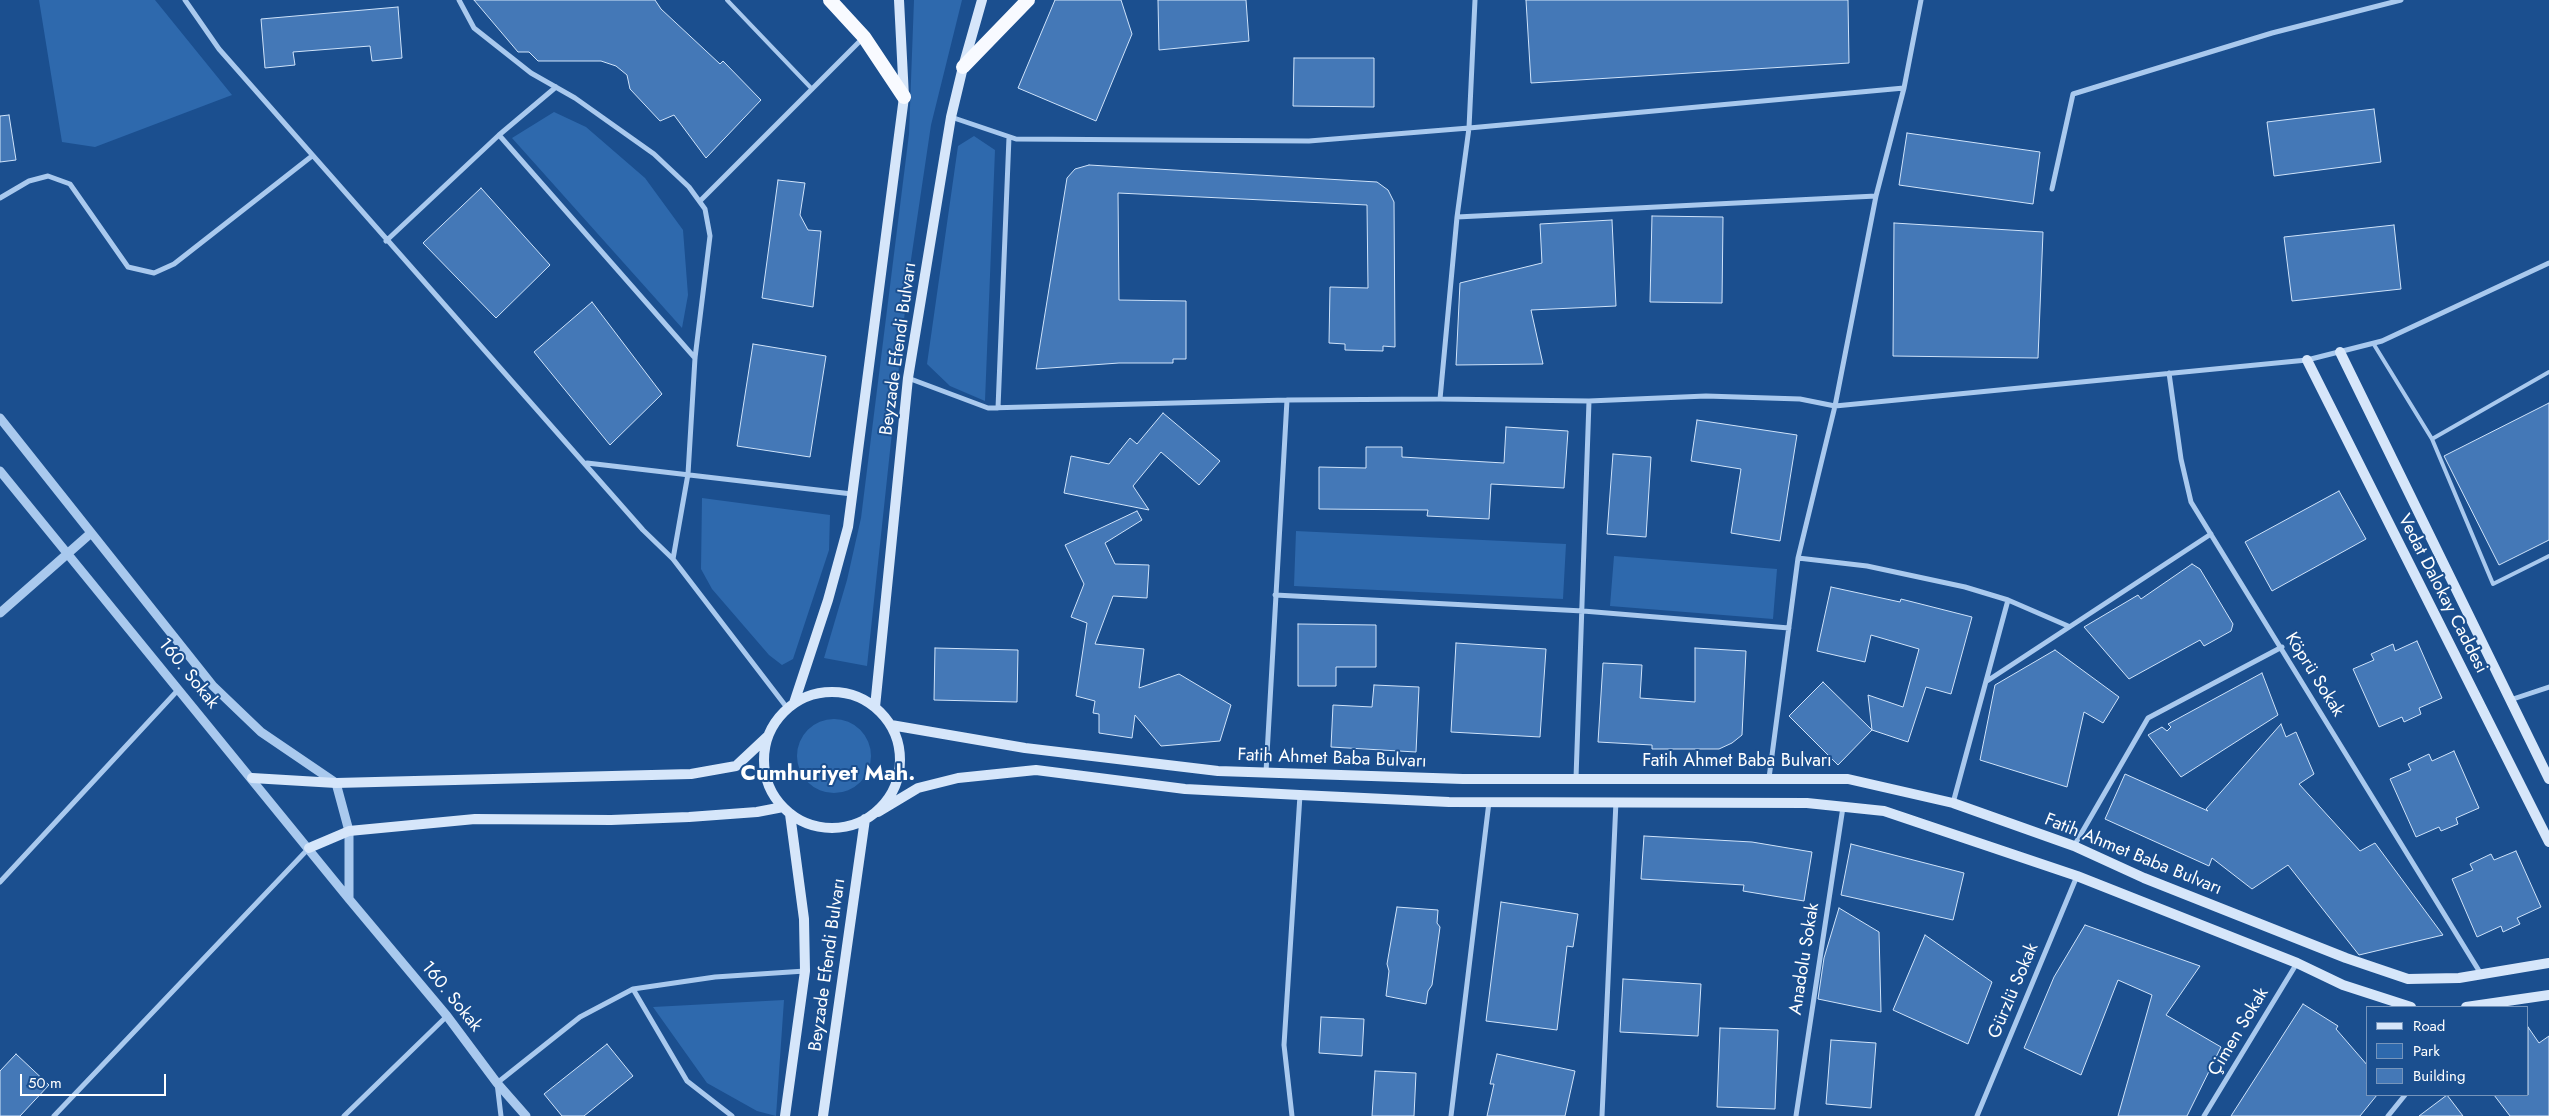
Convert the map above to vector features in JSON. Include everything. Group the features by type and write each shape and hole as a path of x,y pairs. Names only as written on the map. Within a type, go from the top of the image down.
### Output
{"highway":[{"path":"830,0 864,37 904,97"},
{"path":"962,67 1028,0"}],"main road":[{"name":"Beyzade Efendi Bulvarı","path":"791,706 831,591 848,527 904,97 899,0"},
{"name":"Beyzade Efendi Bulvarı","path":"875,707 908,378 951,117 962,67 982,0"},
{"name":"Vedat Dalokay Caddesi","path":"2340,352 2549,779"},
{"name":"Vedat Dalokay Caddesi","path":"2307,360 2549,842"},
{"path":"252,778 336,783 691,774 736,766 768,736 779,718 791,706 814,694 836,692 856,696 875,707 891,725 900,747 900,771 892,793 878,812 857,824 834,829 810,825 786,810 775,798 766,778 764,757 768,736"},
{"name":"Fatih Ahmet Baba Bulvarı","path":"891,725 1025,748 1218,772 1462,779 1848,779 1953,803 2074,846 2144,878 2346,958 2408,979 2459,978 2549,963"},
{"name":"Fatih Ahmet Baba Bulvarı","path":"878,812 918,788 958,778 1036,770 1185,789 1300,795 1488,802 1807,803 1884,811 2077,876 2297,963 2343,984 2408,1006"},
{"name":"Beyzade Efendi Bulvarı","path":"785,1116 805,972 804,918 786,810"},
{"path":"309,848 349,831 475,819 611,820 786,810"},
{"name":"Beyzade Efendi Bulvarı","path":"822,1116 865,819"},
{"path":"2477,1006 2549,996"}],"street":[{"path":"185,0 219,49 386,240 586,463 643,530 672,559 791,706"},
{"path":"459,0 474,28 531,74 575,98 654,154 689,187 705,208 710,236 695,358 688,474 672,559"},
{"path":"1440,398 1457,217 1469,128 1475,0"},
{"path":"1769,778 1798,558 1835,406 1876,196 1904,88 1921,0"},
{"path":"2052,189 2073,94 2272,33 2401,0"},
{"path":"700,201 864,37"},
{"path":"386,240 499,134 556,87"},
{"path":"951,117 1010,137 1044,139 1309,141 1904,88"},
{"path":"499,134 695,358"},
{"path":"998,408 1010,137"},
{"path":"0,198 29,181 48,176 70,184 128,267 154,273 174,264 312,156"},
{"path":"1457,217 1876,196"},
{"path":"908,378 988,408 1440,398 1589,401 1706,396 1800,399 1835,406 2307,360 2373,343 2549,263"},
{"name":"Köprü Sokak","path":"2169,373 2180,458 2190,502 2482,974"},
{"path":"1266,772 1287,400"},
{"path":"1576,778 1589,401"},
{"path":"0,418 213,686 261,732 336,783 349,831 349,899"},
{"path":"586,463 852,494"},
{"name":"160. Sokak","path":"0,471 349,899 447,1016 497,1083 526,1116"},
{"path":"0,614 91,533"},
{"path":"1986,681 2211,534"},
{"path":"1798,558 1868,566 1965,587 2008,600 2068,626"},
{"path":"1275,595 1583,612 1789,628"},
{"path":"1953,803 2008,600"},
{"path":"2074,846 2148,718 2282,648"},
{"path":"2510,700 2549,687"},
{"path":"0,882 179,689"},
{"path":"1292,1116 1284,1045 1300,795"},
{"path":"1602,1116 1616,801"},
{"path":"1451,1116 1488,802"},
{"name":"Anadolu Sokak","path":"1796,1116 1843,807"},
{"path":"54,1116 309,848"},
{"name":"Gürzlü Sokak","path":"1977,1116 2077,876"},
{"name":"Çimen Sokak","path":"2204,1116 2297,963"},
{"path":"501,1116 497,1083 580,1017 633,989 714,977 805,972"},
{"path":"633,989 688,1081 732,1116"},
{"path":"344,1116 447,1016"},
{"path":"2388,1116 2404,1096"}],"lane":[{"path":"728,0 812,89"},
{"path":"2373,343 2432,439 2493,584 2549,556"},
{"path":"2432,439 2549,372"}],"green space":[{"path":"39,0 155,0 232,95 95,147 62,142"},
{"path":"914,0 962,0 931,125 909,273 867,666 824,658 847,580 861,518 909,134"},
{"path":"554,112 586,127 645,178 683,230 688,295 682,328 512,138"},
{"path":"974,136 995,150 985,401 950,386 927,364 958,146"},
{"path":"702,498 830,515 829,550 793,659 782,665 769,655 712,589 701,569"},
{"path":"1296,531 1566,544 1563,599 1294,586"},
{"path":"1614,556 1777,569 1773,619 1610,606"},
{"path":"834,719 848,722 860,730 868,742 871,756 868,770 860,782 848,790 834,793 820,790 808,782 800,770 797,756 800,742 808,730 820,722"},
{"path":"784,1000 776,1116 757,1111 707,1083 653,1007"}],"building":[{"path":"474,0 655,0 661,9 720,64 723,61 761,100 706,158 674,115 660,121 630,89 627,75 616,66 601,61 538,61 529,52 518,52"},
{"path":"1055,0 1121,0 1132,34 1096,121 1018,88"},
{"path":"1158,0 1246,0 1249,41 1159,50"},
{"path":"1526,0 1848,0 1849,63 1531,83"},
{"path":"398,7 402,58 372,61 370,46 293,52 295,65 265,68 261,19"},
{"path":"1294,58 1374,58 1374,107 1293,106"},
{"path":"2374,109 2381,162 2274,176 2267,122"},
{"path":"9,115 16,160 0,162 0,116"},
{"path":"1907,133 2040,152 2033,204 1899,185"},
{"path":"1089,165 1377,182 1388,190 1394,202 1395,347 1383,346 1383,351 1345,350 1345,344 1329,343 1330,287 1368,288 1367,205 1118,193 1119,300 1186,301 1186,359 1173,359 1173,363 1119,363 1036,369 1067,178 1075,169"},
{"path":"778,180 805,183 800,215 808,230 821,231 813,307 762,298"},
{"path":"481,188 550,265 496,318 423,243"},
{"path":"1652,216 1723,217 1722,303 1650,302"},
{"path":"1612,220 1616,306 1531,310 1543,364 1456,365 1460,283 1542,263 1540,224"},
{"path":"1894,223 2043,232 2038,358 1893,356"},
{"path":"2394,225 2401,289 2292,301 2284,237"},
{"path":"592,302 662,394 610,445 534,352"},
{"path":"753,344 826,356 810,457 737,446"},
{"path":"2549,403 2549,540 2499,565 2444,456"},
{"path":"1163,413 1220,461 1199,485 1161,452 1133,486 1149,510 1064,493 1071,456 1109,464 1130,438 1137,444"},
{"path":"1697,420 1797,435 1780,541 1731,533 1741,469 1691,461"},
{"path":"1506,427 1568,431 1564,488 1491,484 1489,519 1427,516 1428,510 1319,509 1319,467 1366,468 1366,447 1402,447 1402,457 1504,463"},
{"path":"1613,454 1651,457 1646,537 1607,534"},
{"path":"2339,491 2366,539 2272,591 2245,542"},
{"path":"1137,511 1142,520 1105,543 1115,564 1149,565 1147,598 1113,596 1095,644 1144,649 1139,688 1179,674 1231,705 1220,741 1161,746 1135,715 1132,738 1099,733 1099,714 1093,713 1095,701 1076,696 1087,623 1071,617 1084,584 1065,545"},
{"path":"2192,564 2200,569 2233,624 2231,631 2204,646 2200,640 2129,679 2084,627 2138,595 2141,599"},
{"path":"1831,587 1900,602 1901,599 1972,617 1951,694 1926,687 1908,742 1872,730 1868,695 1903,707 1919,649 1871,635 1865,662 1817,651"},
{"path":"1298,624 1376,625 1376,667 1336,667 1336,686 1298,686"},
{"path":"2417,641 2442,698 2419,708 2421,714 2404,722 2402,717 2379,727 2353,669 2374,660 2371,654 2393,644 2395,651"},
{"path":"1456,643 1546,649 1540,737 1451,732"},
{"path":"935,648 1018,650 1017,702 934,700"},
{"path":"1695,648 1746,651 1742,735 1732,743 1719,749 1652,749 1652,745 1598,742 1603,663 1642,665 1640,698 1695,702"},
{"path":"2055,650 2119,697 2103,723 2084,712 2067,787 1980,760 1995,685"},
{"path":"2262,673 2278,715 2181,777 2148,735 2162,727 2167,731 2171,727 2168,724"},
{"path":"1823,682 1872,730 1838,765 1789,716"},
{"path":"1374,685 1419,687 1416,752 1331,747 1333,705 1372,707"},
{"path":"2281,724 2286,737 2296,732 2314,774 2299,784 2360,851 2375,843 2443,935 2359,955 2288,865 2252,889 2212,858 2209,866 2105,819 2125,774 2208,811 2206,809"},
{"path":"2454,751 2479,808 2456,818 2458,824 2441,831 2439,827 2416,837 2390,779 2411,770 2408,764 2429,754 2432,761"},
{"path":"1644,836 1752,842 1812,852 1804,901 1743,891 1744,885 1641,879"},
{"path":"1851,844 1964,873 1953,920 1841,895"},
{"path":"2516,851 2541,907 2517,918 2520,924 2503,932 2501,926 2477,937 2452,879 2473,870 2470,864 2491,854 2494,860"},
{"path":"1501,902 1578,914 1573,947 1567,946 1557,1030 1486,1021"},
{"path":"1397,907 1438,910 1437,923 1440,927 1432,985 1428,991 1426,1004 1386,996 1389,971 1387,964"},
{"path":"1839,908 1879,932 1881,1012 1818,999 1824,958"},
{"path":"2085,925 2200,966 2166,1015 2221,1047 2187,1116 2118,1116 2152,995 2118,980 2081,1075 2024,1048 2054,977"},
{"path":"1925,935 1992,982 1968,1044 1893,1010"},
{"path":"1623,979 1701,984 1698,1036 1620,1032"},
{"path":"2303,1004 2338,1026 2336,1029 2366,1064 2366,1096 2376,1096 2360,1116 2231,1116"},
{"path":"1321,1017 1364,1019 1362,1056 1319,1053"},
{"path":"1720,1028 1778,1030 1775,1109 1717,1107"},
{"path":"2529,1028 2539,1043 2549,1036 2549,1116 2510,1116 2495,1096 2529,1096"},
{"path":"1831,1040 1876,1043 1871,1108 1826,1104"},
{"path":"607,1044 633,1076 584,1116 562,1116 544,1094"},
{"path":"16,1054 49,1085 20,1116 0,1116 0,1071"},
{"path":"1497,1054 1575,1071 1565,1116 1487,1116 1494,1084 1490,1084"},
{"path":"1375,1071 1416,1073 1414,1116 1372,1116"},
{"path":"2448,1096 2463,1116 2419,1116"}],"district":[{"name":"Cumhuriyet Mah.","path":"828,775"}]}
